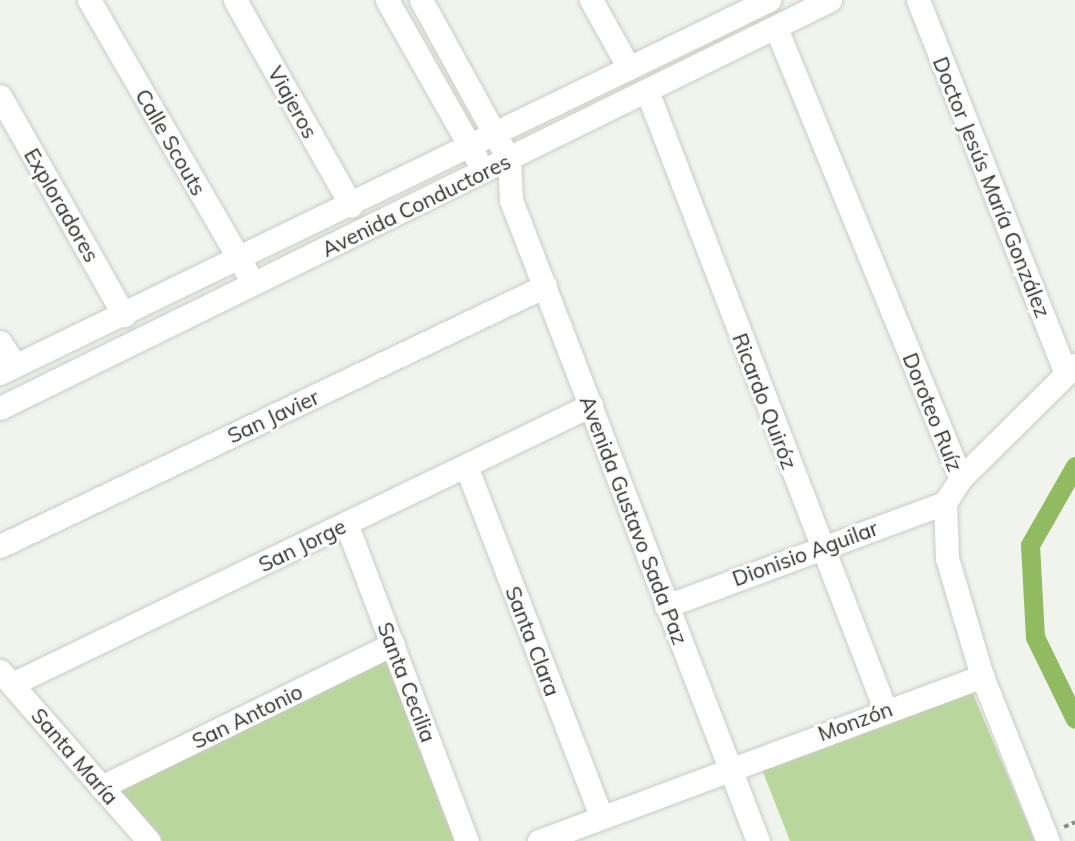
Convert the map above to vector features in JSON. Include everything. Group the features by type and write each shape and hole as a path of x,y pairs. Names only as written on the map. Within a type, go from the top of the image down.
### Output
{"street":[{"name":"Calle Scouts","path":"89,0 252,284"},
{"name":"Viajeros","path":"235,0 351,205"},
{"name":"Avenida Gustavo Sada Paz","path":"387,0 483,171 511,200"},
{"name":"Avenida Gustavo Sada Paz","path":"421,0 509,160 511,200 758,841"},
{"path":"591,0 629,68"},
{"name":"Avenida Conductores","path":"0,408 830,0"},
{"name":"Doctor Jesús María González","path":"918,0 1071,369"},
{"name":"Avenida Conductores","path":"7,369 239,260 629,68 754,3"},
{"name":"Doroteo Ruíz","path":"754,3 961,478 944,503 947,558 982,676 1048,841"},
{"name":"Ricardo Quiróz","path":"647,91 885,709"},
{"name":"Exploradores","path":"0,96 124,315"},
{"name":"San Javier","path":"0,546 545,286"},
{"path":"0,342 7,369"},
{"path":"961,478 1071,369"},
{"name":"San Jorge","path":"6,678 346,523 591,405"},
{"name":"Santa Clara","path":"466,466 601,816"},
{"name":"Dionisio Aguilar","path":"666,606 821,546 944,503"},
{"name":"Santa Cecilia","path":"346,523 467,841"},
{"name":"San Antonio","path":"101,787 393,644"},
{"name":"Monzón","path":"539,841 885,709 982,676"},
{"name":"Santa María","path":"6,678 149,841"}],"green space":[{"path":"387,657 457,841 162,841 119,791"},
{"path":"971,689 1035,841 790,841 761,767"}],"waterway":[{"path":"1075,466 1030,545 1035,637 1075,719"}]}
